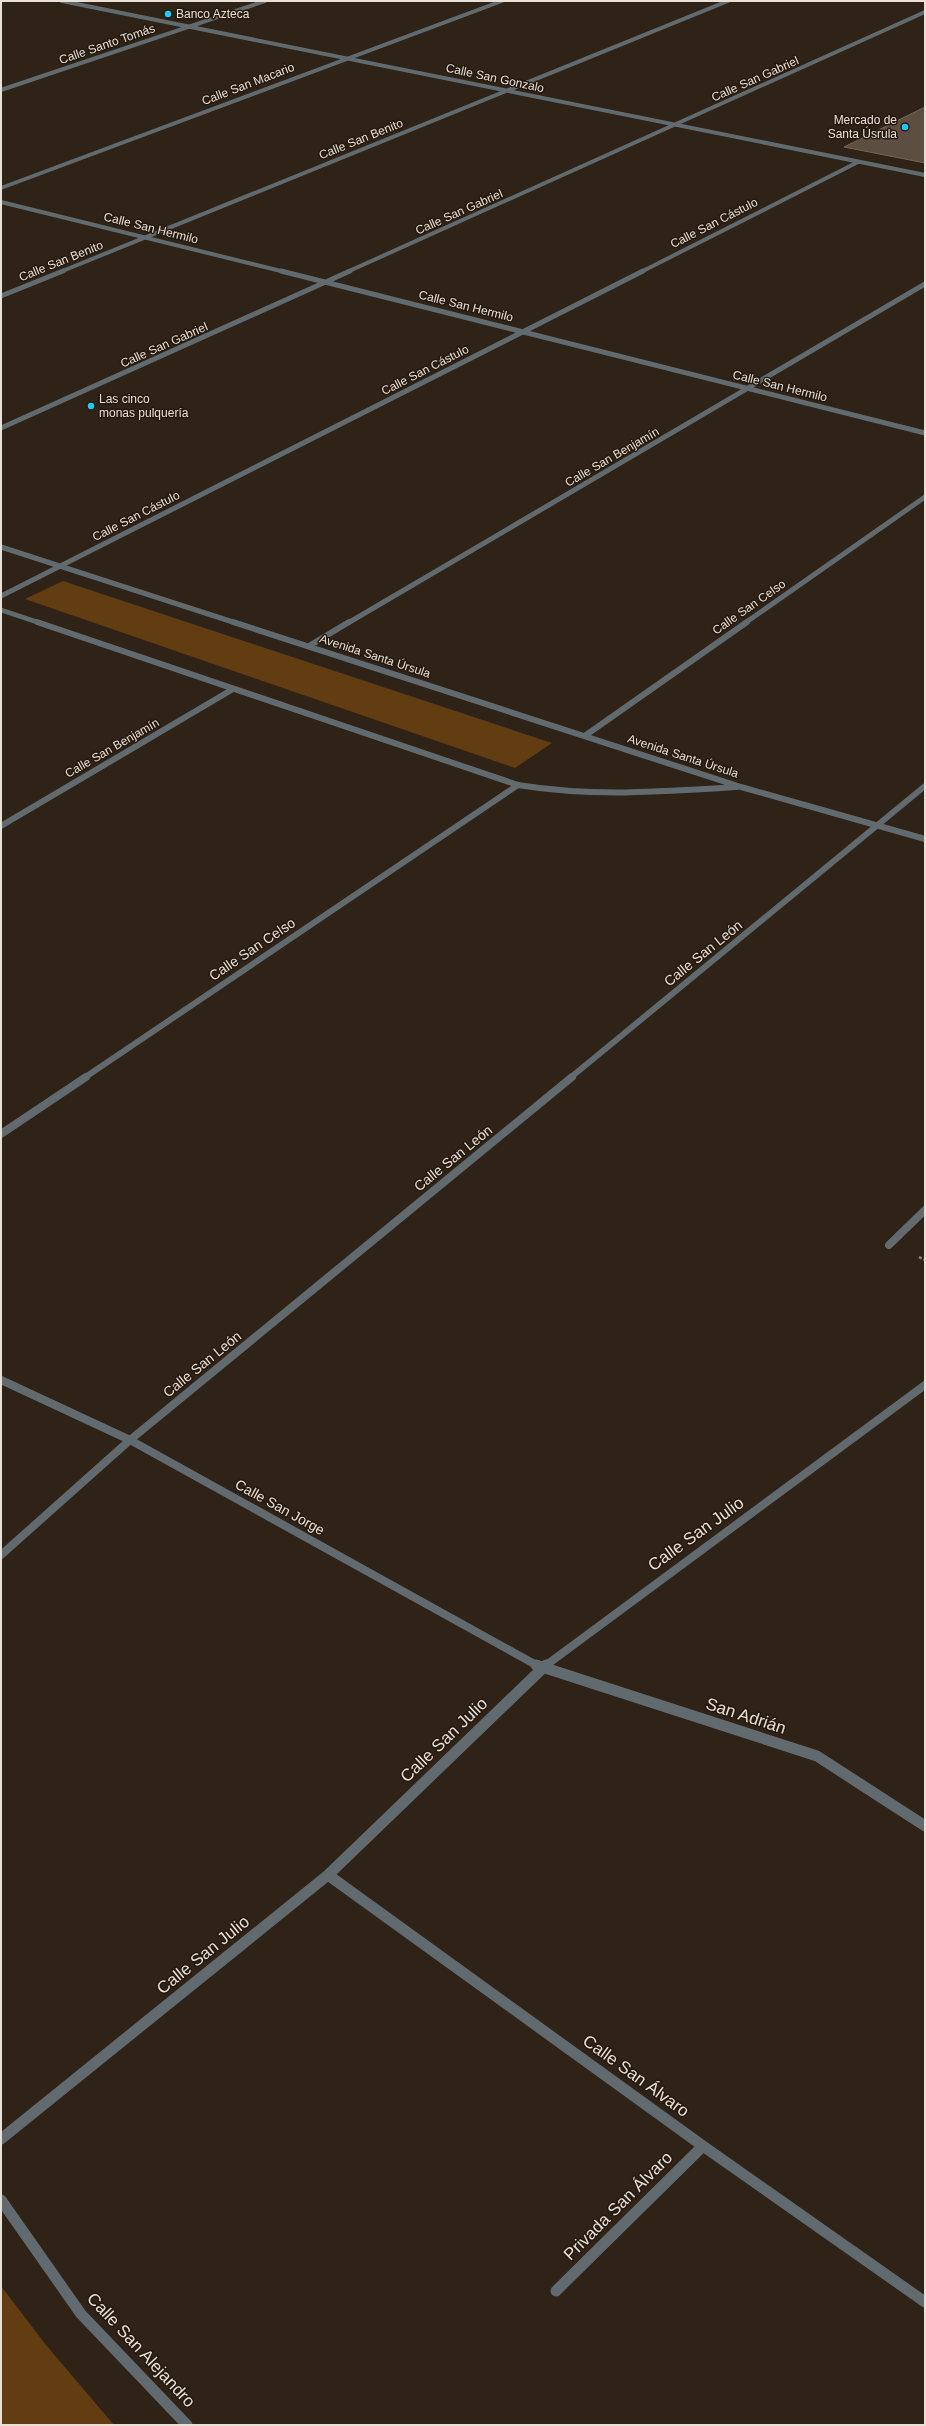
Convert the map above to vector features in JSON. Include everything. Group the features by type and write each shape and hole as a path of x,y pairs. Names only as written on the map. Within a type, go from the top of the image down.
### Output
{"street":[{"name":"Calle San Gonzalo","path":"62,1 925,176"},
{"name":"Calle Santo Tomás","path":"1,90 265,1"},
{"name":"Calle San Macario","path":"1,188 502,1"},
{"name":"Calle San Benito","path":"1,296 728,1"},
{"name":"Calle San Gabriel","path":"1,428 676,126 925,12"},
{"name":"Calle San Cástulo","path":"1,596 858,162"},
{"name":"Calle San Hermilo","path":"1,202 328,282 925,433"},
{"name":"Calle San Benjamín","path":"309,646 751,388 925,284"},
{"name":"Calle San Celso","path":"586,735 925,497"},
{"name":"Avenida Santa Úrsula","path":"1,547 586,735 741,787 925,839"},
{"name":"Avenida Santa Úrsula","path":"1,610 518,785 553,792 603,794 741,787"},
{"name":"Calle San Benjamín","path":"1,826 233,689"},
{"name":"Calle San Celso","path":"1,1134 518,785"},
{"name":"Calle San León","path":"1,1555 130,1440 925,786"},
{"path":"889,1246 925,1210"},
{"name":"Calle San Jorge","path":"1,1380 130,1440 542,1668"},
{"name":"Calle San Julio","path":"1,2139 328,1875 542,1668 925,1385"},
{"name":"San Adrián","path":"542,1668 817,1756 925,1826"},
{"name":"Calle San Álvaro","path":"328,1875 703,2146 925,2302"},
{"name":"Privada San Álvaro","path":"556,2291 703,2146"},
{"name":"Calle San Alejandro","path":"1,2200 81,2314 188,2425"}],"shaded area":[{"path":"63,581 552,743 515,768 25,599"},
{"path":"1,2286 46,2345 114,2425 1,2425"}],"building":[{"name":"Mercado de Santa Úsrula","path":"925,107 925,163 844,147"}],"place":[{"name":"Banco Azteca","path":"168,14"},
{"name":"Mercado de Santa Úsrula","path":"905,127"},
{"name":"Las cinco monas pulquería","path":"91,406"}]}
